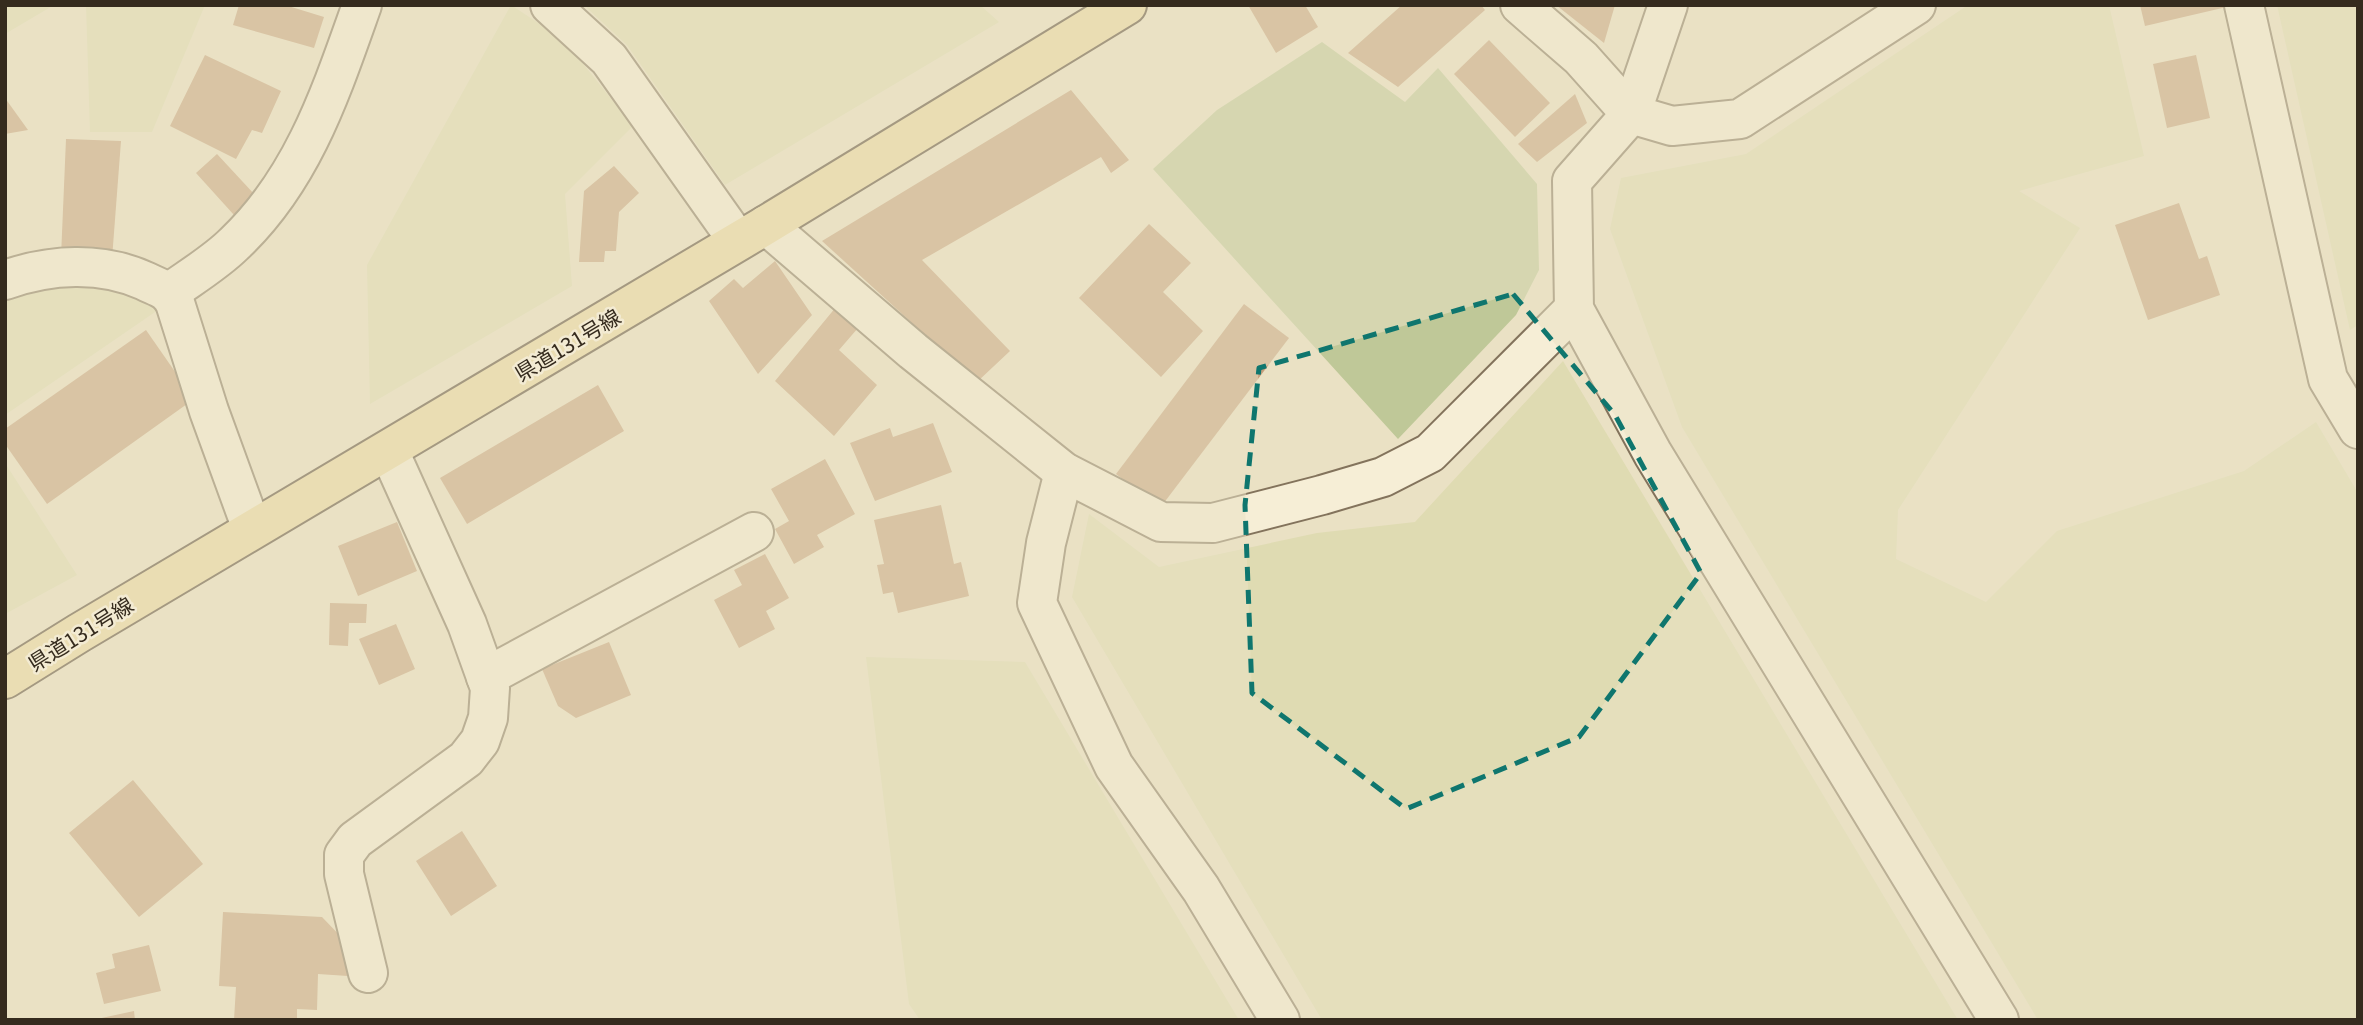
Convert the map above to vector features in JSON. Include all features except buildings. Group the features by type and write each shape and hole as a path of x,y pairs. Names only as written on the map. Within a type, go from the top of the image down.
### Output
{"main road":[{"name":"県道131号線","path":"5,679 252,529 389,451 752,233 1127,5"}],"street":[{"path":"170,292 233,245 272,202 313,135 362,5"},
{"path":"550,5 609,59 752,233 913,352 1064,472 1161,522 1213,523 1383,477 1430,453 1574,309"},
{"path":"1520,5 1581,58 1631,114 1672,126 1740,119 1916,5"},
{"path":"1668,5 1631,114 1572,181 1574,309 1653,454 1999,1020"},
{"path":"2244,5 2358,429"},
{"path":"5,280 25,273 62,267 105,268 170,292 252,529"},
{"path":"368,973 344,874 344,855 355,840 466,759 480,741 488,718 491,688 467,624 389,451"},
{"path":"1064,472 1046,542 1037,603 1114,766 1201,889 1280,1020"},
{"path":"486,677 754,532"}],"highlighted area":[{"path":"1513,294 1615,415 1701,573 1579,737 1406,809 1252,693 1245,505 1259,368"}],"shaded area":[{"path":"5,5 54,5 5,34"},
{"path":"86,5 205,5 152,132 90,132"},
{"path":"511,5 564,40 633,126 565,194 572,286 370,404 367,265"},
{"path":"588,5 980,5 999,22 725,185 627,45 587,8"},
{"path":"1968,5 2109,5 2144,156 2019,191 2080,228 1898,510 1896,559 1986,602 2057,531 2244,471 2316,422 2358,493 2358,1020 2038,1020 1682,427 1610,229 1621,178 1746,154"},
{"path":"2277,5 2358,5 2358,325 2350,330"},
{"path":"87,285 139,294 158,310 5,415 5,299 20,291"},
{"path":"1563,361 1958,1020 1322,1020 1072,597 1089,514 1159,567 1317,533 1415,522"},
{"path":"5,463 77,575 5,614"},
{"path":"866,657 1025,662 1239,1020 920,1020 909,1004"}],"green space":[{"path":"1322,42 1405,102 1438,68 1537,184 1539,270 1516,315 1398,439 1153,169 1217,110"}]}
